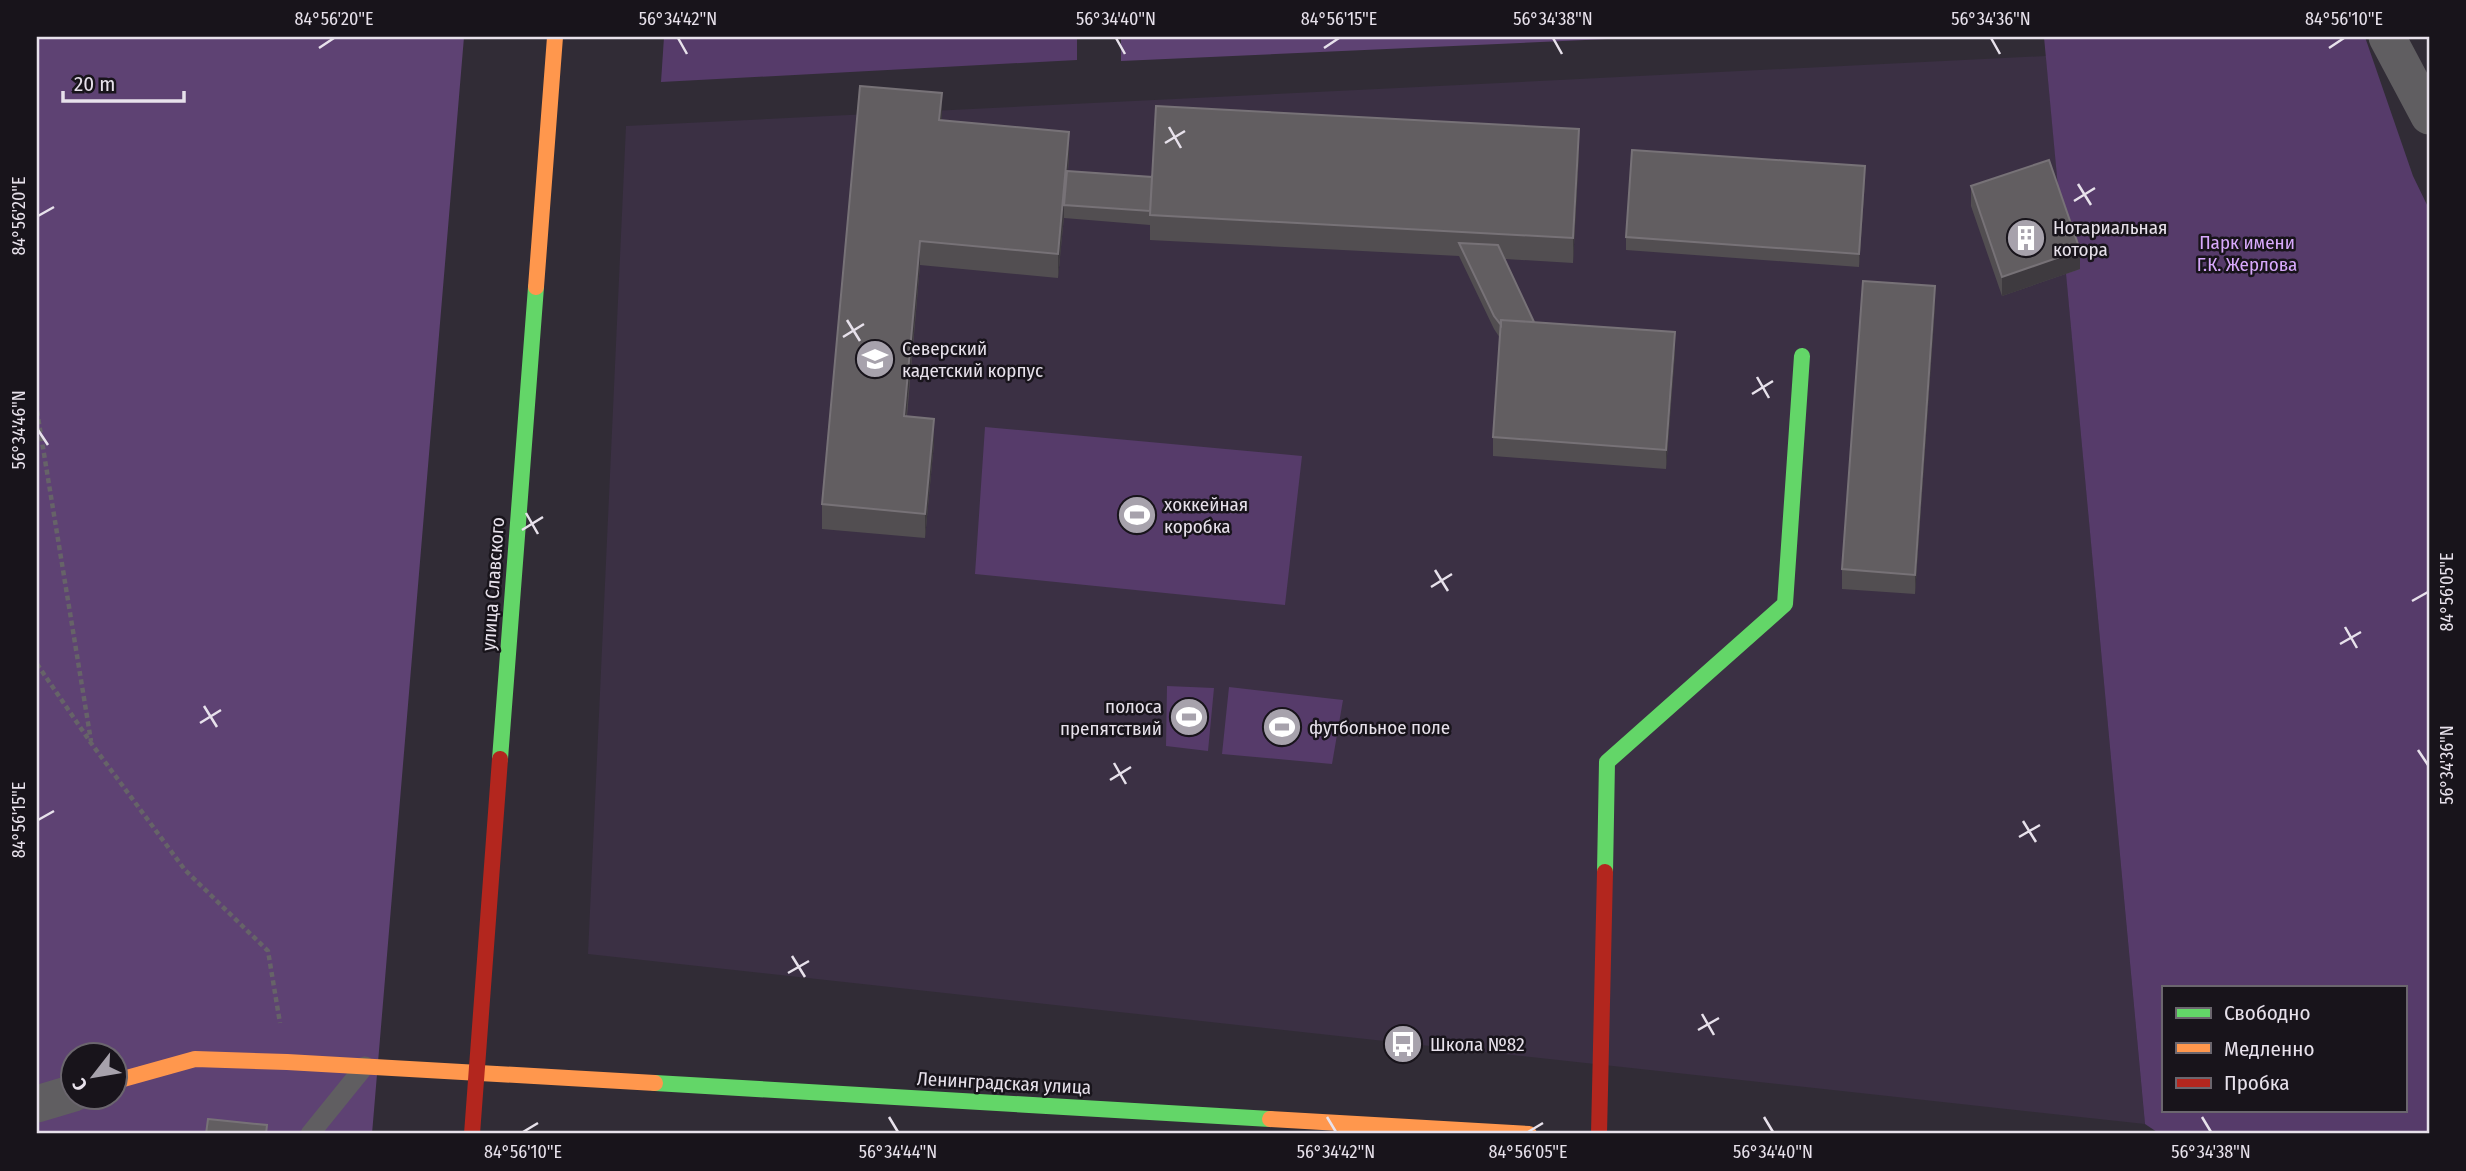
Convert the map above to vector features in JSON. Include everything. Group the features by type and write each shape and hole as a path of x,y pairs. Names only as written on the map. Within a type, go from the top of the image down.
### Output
{"street":[{"name":"улица Славского","path":"472,1134 555,37"},
{"path":"2387,37 2429,116"},
{"path":"1599,1134 1607,762 1785,604 1802,356"},
{"name":"Ленинградская улица","path":"130,1077 195,1059 287,1062 1529,1134"},
{"path":"37,1104 60,1097"}],"lane":[{"path":"310,1134 365,1066"}],"path":[{"path":"37,411 91,743"},
{"path":"37,664 91,743 185,870 268,951 287,1062"}],"shaded area":[{"path":"37,37 464,37 372,1134 37,1134"},
{"path":"1121,37 1652,37 1121,61"},
{"path":"2046,56 2145,1124 588,954 626,126"}],"green space":[{"path":"664,37 1077,37 1077,60 661,82"},
{"name":"Парк имени Г.К. Жерлова","path":"2044,37 2365,37 2413,176 2429,209 2429,1134 2160,1134 2145,1124"},
{"name":"хоккейная коробка","path":"985,427 1302,456 1285,605 975,574"},
{"name":"полоса препятствий","path":"1167,686 1214,688 1208,751 1166,746"},
{"name":"футбольное поле","path":"1229,687 1343,700 1332,764 1222,754"}],"building":[{"name":"Северский кадетский корпус","path":"860,86 942,93 939,120 1069,132 1058,254 920,241 904,416 934,419 925,514 822,504"},
{"path":"1156,106 1579,129 1573,238 1150,215"},
{"path":"1632,150 1865,166 1859,254 1626,237"},
{"name":"Нотариальная котора","path":"2049,160 2080,250 2002,277 1971,186"},
{"path":"1067,171 1152,177 1150,211 1064,205"},
{"path":"1459,243 1498,245 1534,322 1501,320 1501,325 1494,316"},
{"path":"1863,281 1935,286 1915,575 1842,569"},
{"path":"1501,320 1675,332 1666,450 1493,437"},
{"path":"208,1119 267,1125 266,1134 206,1134"}],"traffic: fast":[{"path":"500,759 536,287"},
{"path":"1605,872 1607,762 1785,604 1802,356"},
{"path":"655,1083 1270,1119"}],"traffic: slow":[{"path":"536,287 555,37"},
{"path":"130,1077 195,1059 655,1083"},
{"path":"1270,1119 1529,1134"}],"traffic: jam":[{"path":"472,1134 500,759"},
{"path":"1599,1134 1605,872"}],"place":[{"name":"Нотариальная котора","path":"2026,238"},
{"name":"Северский кадетский корпус","path":"875,359"},
{"name":"хоккейная коробка","path":"1137,515"},
{"name":"полоса препятствий","path":"1189,717"},
{"name":"футбольное поле","path":"1282,727"},
{"name":"Школа №82","path":"1403,1044"}]}
